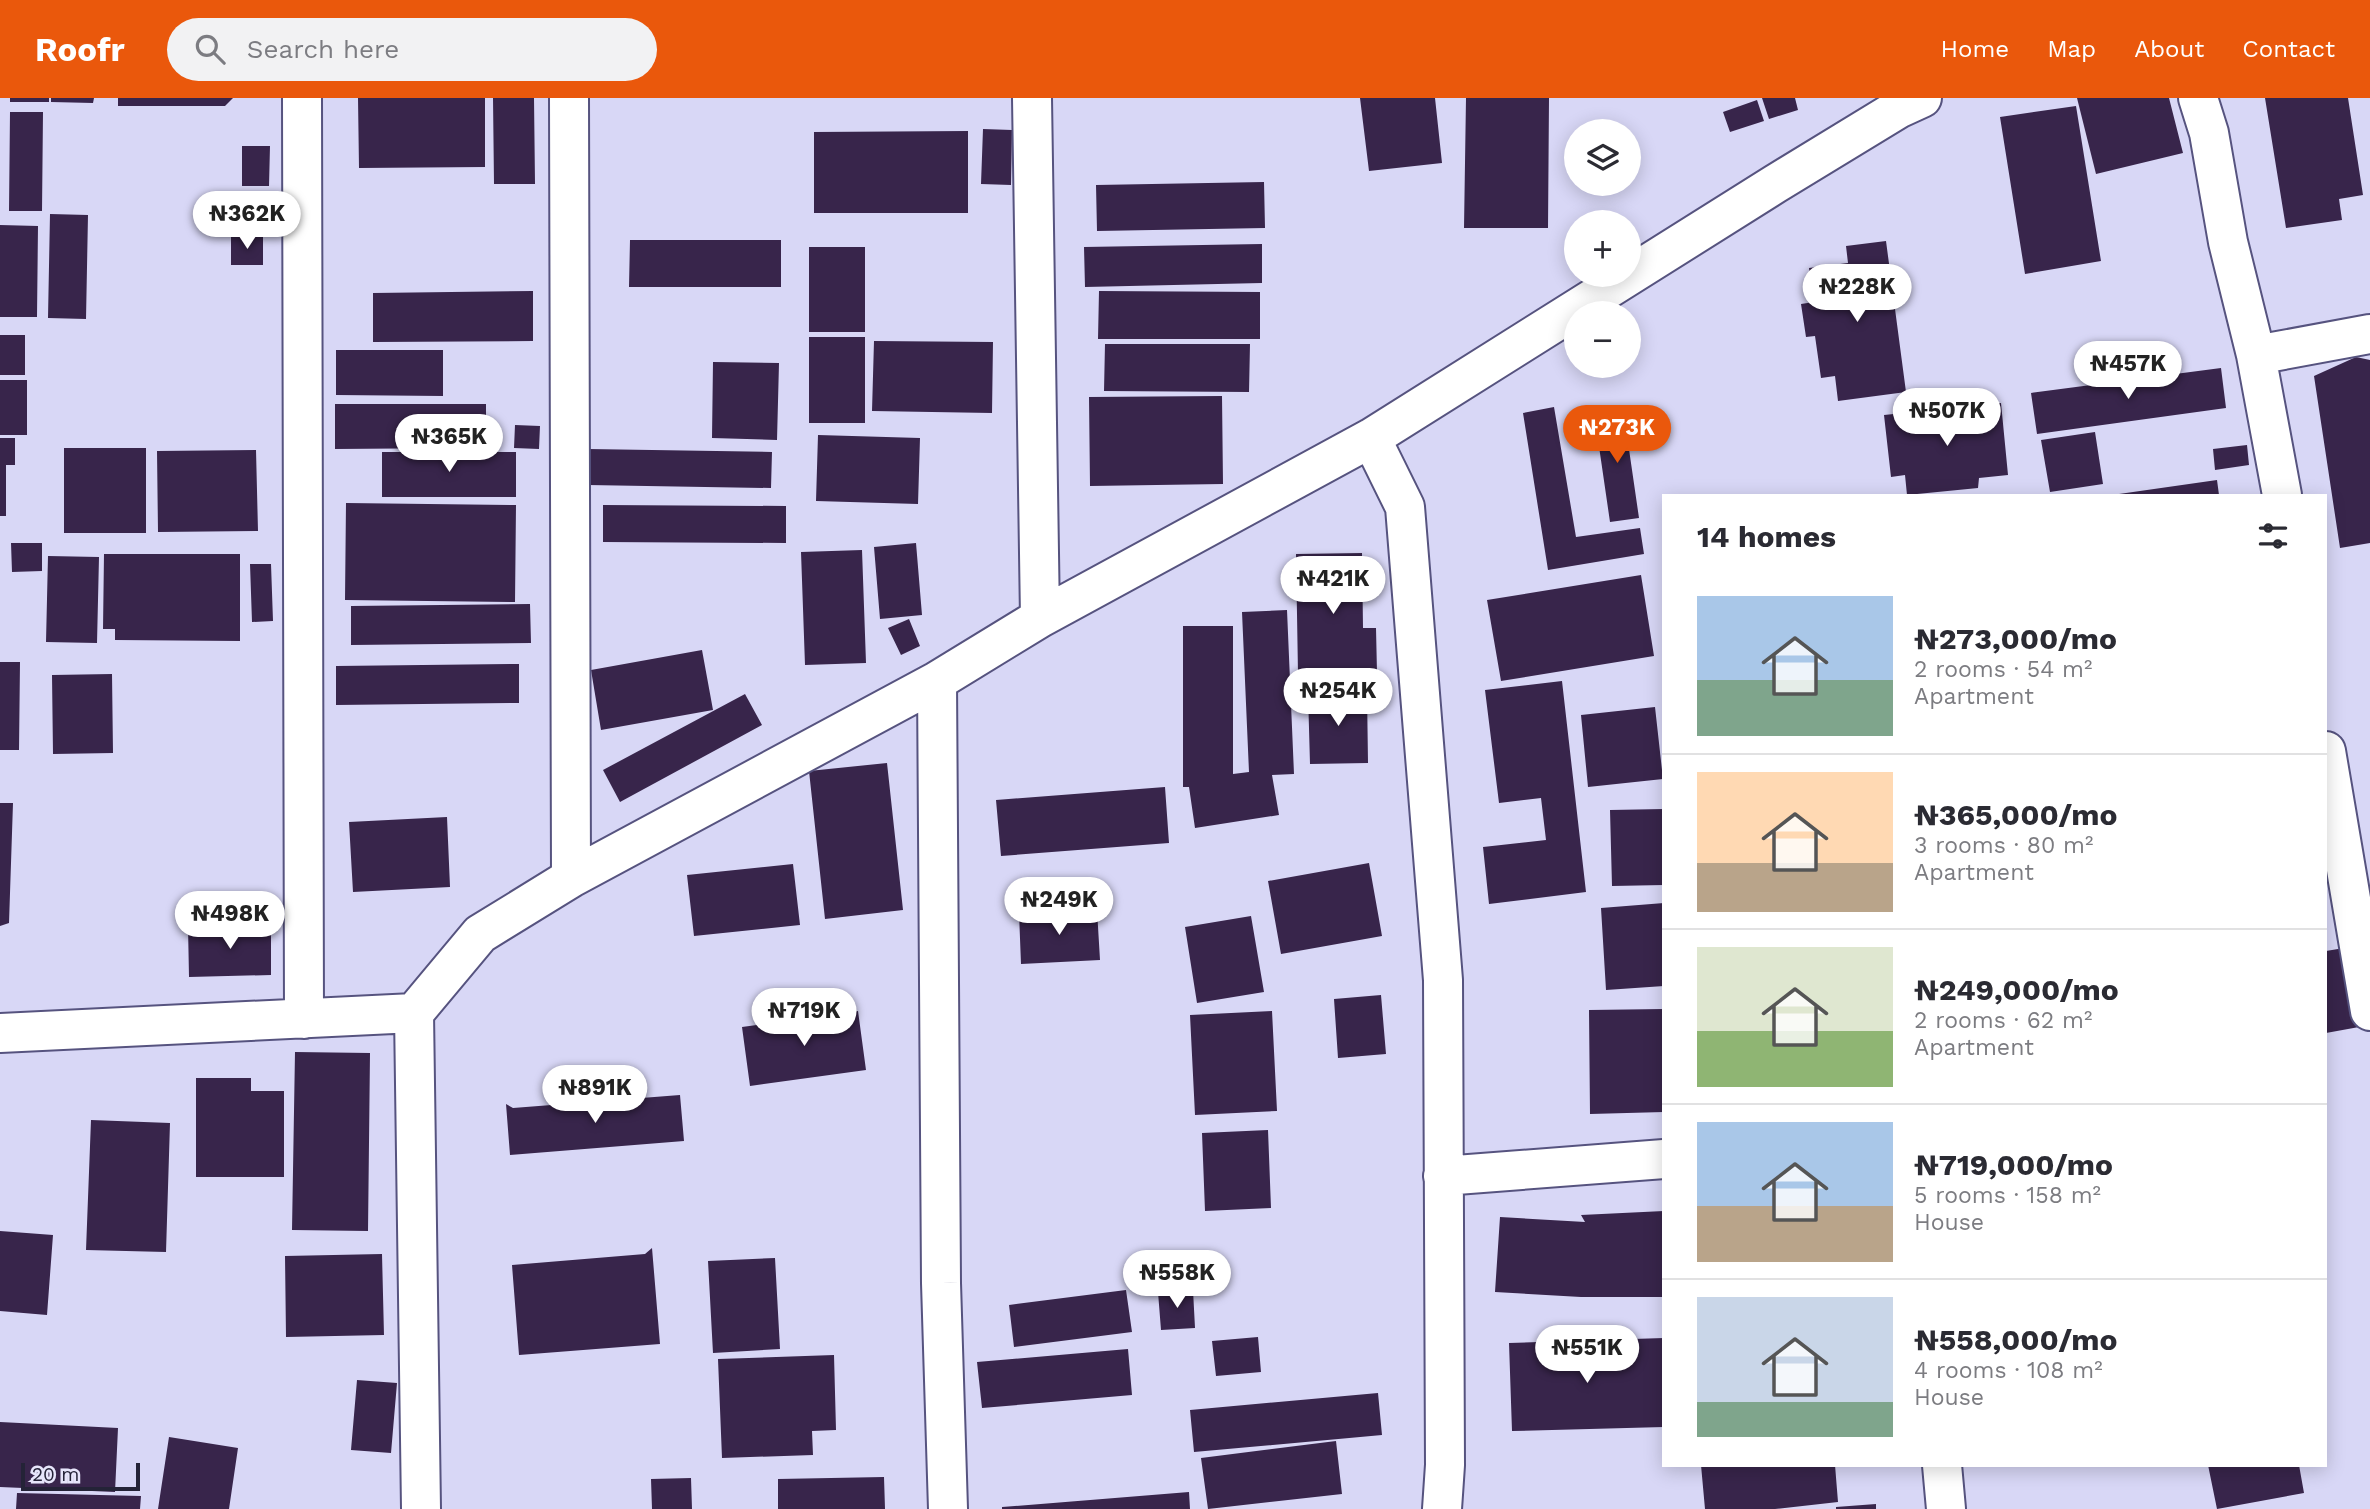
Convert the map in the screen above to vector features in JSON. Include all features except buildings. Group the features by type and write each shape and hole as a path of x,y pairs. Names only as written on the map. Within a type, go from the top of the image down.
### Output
{"street":[{"path":"302,98 304,1019"},
{"path":"569,98 571,878"},
{"path":"1032,98 1040,618"},
{"path":"421,1509 414,1013 480,934 571,878 937,681 1040,618 1371,438 1775,184 1922,98"},
{"path":"2198,98 2208,133 2228,242 2256,355 2281,494"},
{"path":"2256,355 2370,334"},
{"path":"1371,438 1405,507 1443,980 1443,1509"},
{"path":"937,681 941,1283 948,1509"},
{"path":"2327,755 2345,825 2370,1011"},
{"path":"0,1033 414,1013"},
{"path":"1443,1176 1662,1159"},
{"path":"1942,1467 1946,1509"}]}
